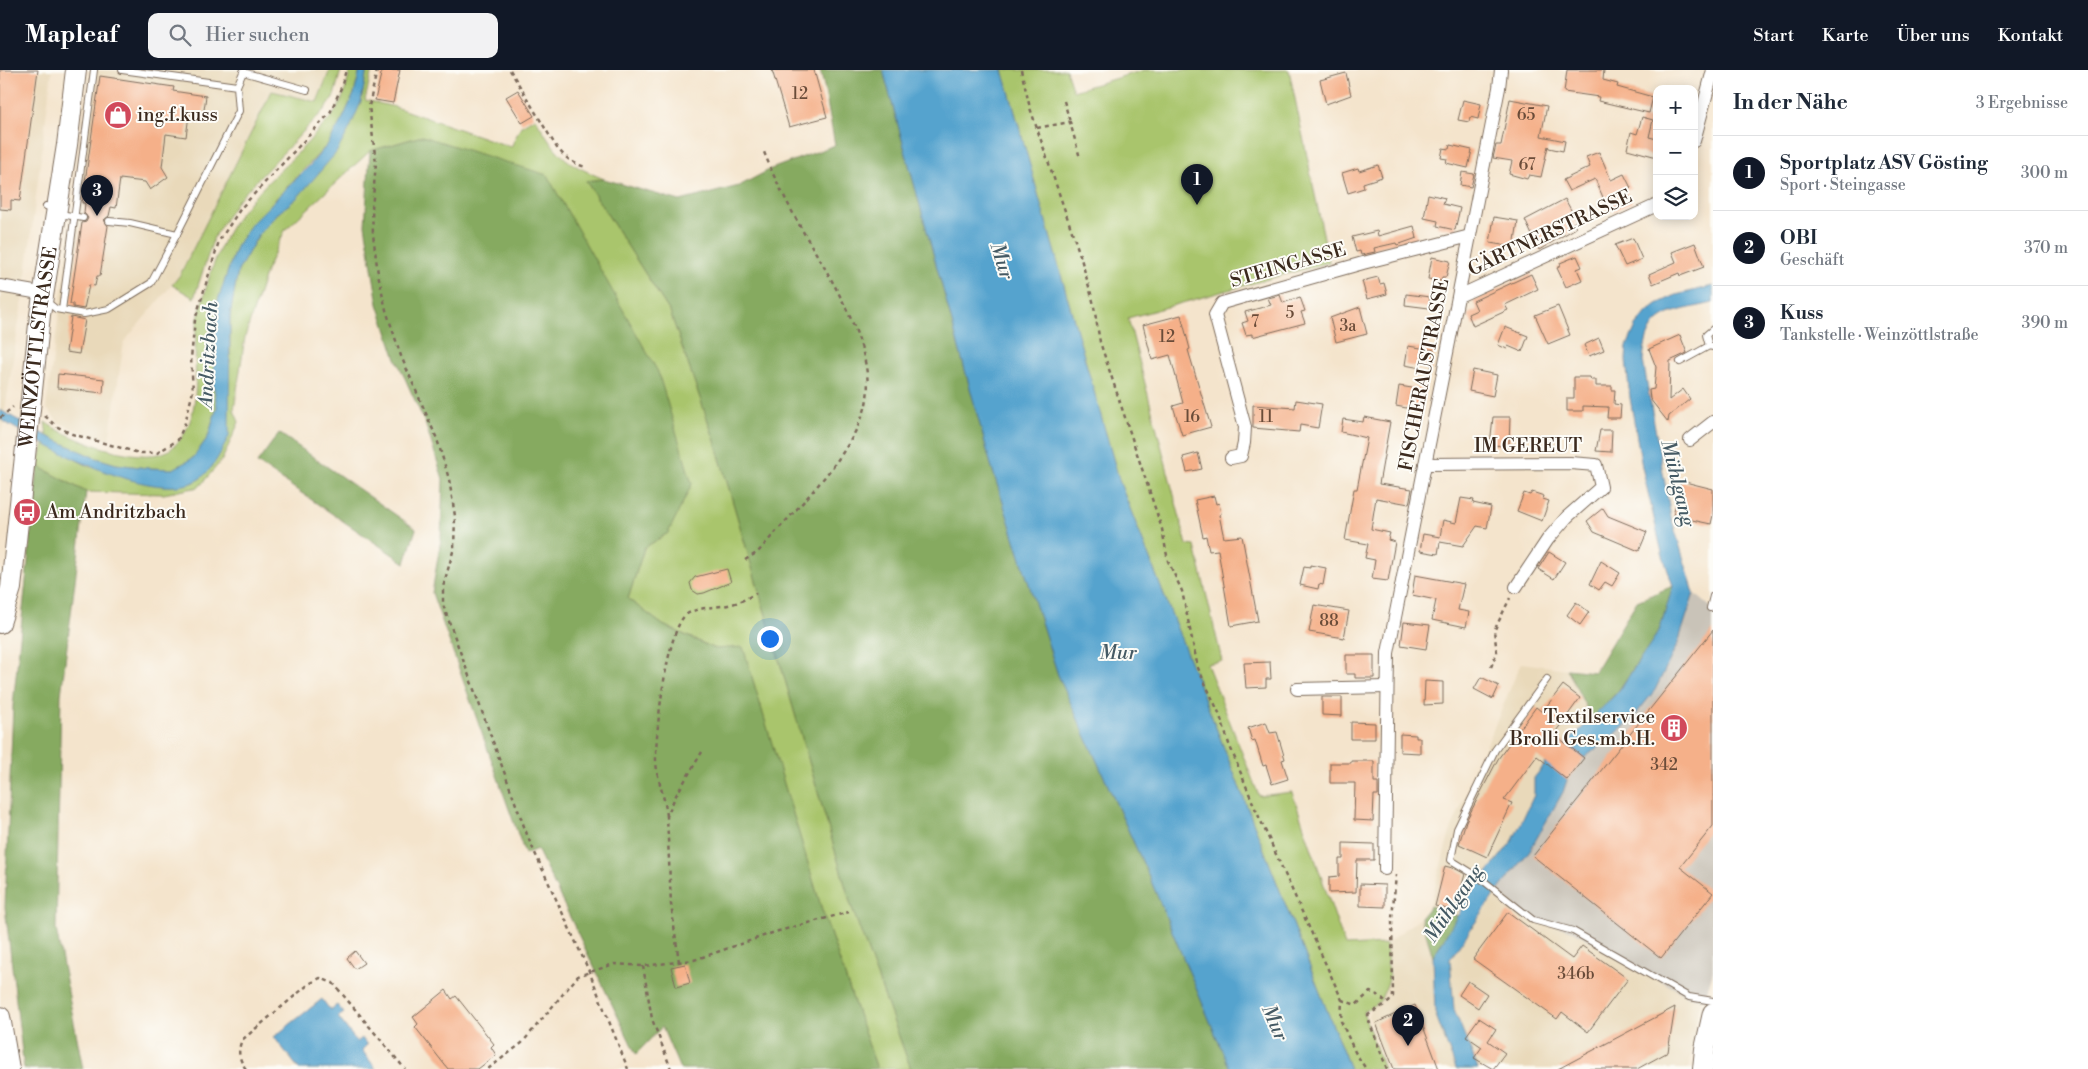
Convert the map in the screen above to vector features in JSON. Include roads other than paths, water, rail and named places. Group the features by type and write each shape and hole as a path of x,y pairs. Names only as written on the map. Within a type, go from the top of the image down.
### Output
{"main road":[{"name":"WEINZÖTTLSTRASSE","path":"0,623 11,588 21,447 19,414 39,295 65,213 76,71"},
{"name":"WEINZÖTTLSTRASSE","path":"0,569 21,447"},
{"path":"1703,1069 1705,1049 1713,1013"},
{"path":"0,1017 8,1069"}],"street":[{"name":"FISCHERAUSTRASSE","path":"1385,869 1388,653 1500,88 1501,70"},
{"path":"1697,130 1713,70"},
{"name":"GÄRTNERSTRASSE","path":"1459,296 1653,207"},
{"name":"STEINGASSE","path":"1231,458 1241,456 1245,427 1215,315 1222,303 1363,263 1470,236"},
{"path":"0,286 39,295"},
{"path":"1690,440 1713,422"},
{"name":"IM GEREUT","path":"1425,464 1570,463 1596,465 1600,487 1567,517 1548,540 1516,586"},
{"path":"1297,689 1387,687"}],"lane":[{"path":"122,70 238,86"},
{"path":"39,295 51,306 84,314 109,309 150,283 239,112 238,86 244,71 307,90"},
{"path":"62,310 65,213"},
{"path":"109,221 130,223 177,234"},
{"path":"1680,362 1711,347 1706,335 1713,329"},
{"path":"1710,608 1713,596"},
{"path":"1547,680 1495,750 1457,829 1451,860 1480,878 1533,920 1573,932 1689,997 1713,1000"}],"water":[{"path":"360,70 367,70 361,102 350,128 336,153 297,198 277,214 259,234 238,271 230,316 229,436 217,458 202,477 183,485 159,486 131,480 100,470 70,457 0,419 0,410 47,436 93,457 116,464 173,469 193,458 208,437 217,407 213,382 217,303 236,247 252,223 310,165 328,144 354,94"},
{"name":"Mur","path":"883,70 1003,70 1120,483 1350,1069 1230,1069 1148,874 1058,675 991,465"},
{"name":"Mühlgang","path":"1713,286 1713,303 1673,312 1656,323 1645,344 1643,361 1671,517 1694,593 1678,643 1655,690 1629,723 1584,758 1566,744 1618,692 1659,631 1673,586 1662,553 1642,467 1630,398 1626,360 1627,346 1636,326 1647,312 1657,304 1676,295"},
{"name":"Mühlgang","path":"1550,758 1559,773 1567,780 1563,792 1530,850 1493,897 1450,959 1454,1009 1478,1069 1456,1069 1435,1013 1433,957 1471,893 1513,840 1534,795 1534,778"},
{"path":"322,999 330,1010 337,1005 344,1013 338,1017 357,1042 362,1038 367,1045 362,1050 376,1069 299,1069 274,1037"}],"place":[{"name":"ing.f.kuss","path":"118,115"},
{"name":"Sportplatz ASV Gösting","path":"1197,205"},
{"name":"Kuss","path":"97,216"},
{"name":"Am Andritzbach","path":"27,512"},
{"name":"Textilservice Brolli Ges.m.b.H.","path":"1674,728"},
{"name":"OBI","path":"1408,1046"}],"water label":[{"name":"Andritzbach","path":"209,355"}]}
